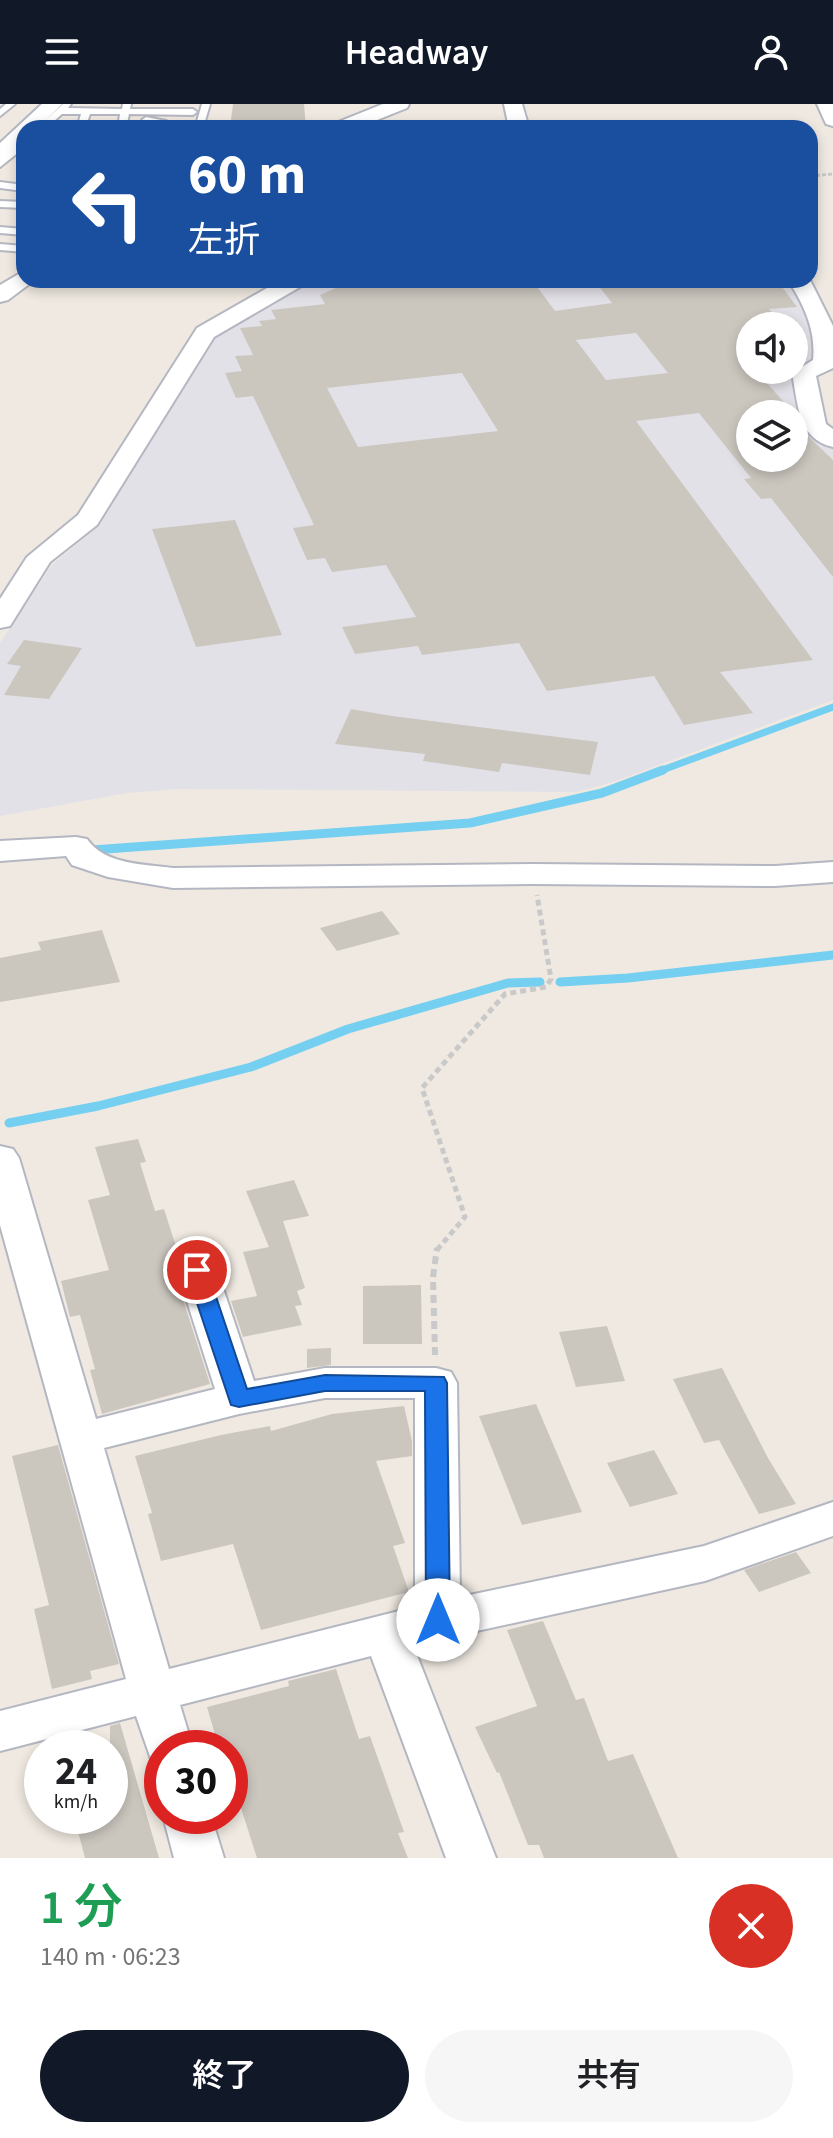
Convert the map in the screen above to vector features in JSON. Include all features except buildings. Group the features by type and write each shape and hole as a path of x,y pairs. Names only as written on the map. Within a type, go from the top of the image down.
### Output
{"street":[{"path":"360,120 400,104"},
{"path":"826,104 833,120"},
{"path":"0,620 40,557 88,520 205,333 280,288"},
{"path":"804,288 815,304 827,345 828,360 804,373 815,427 833,440"},
{"path":"0,851 76,846 83,858 119,870 173,878 533,874 775,876 833,872"},
{"path":"0,1158 164,1730"},
{"path":"197,1270 239,1399"},
{"path":"82,1438 239,1399 325,1383 436,1383 438,1620"},
{"path":"0,1731 438,1620 705,1563 833,1519"},
{"path":"386,1634 471,1858"},
{"path":"192,1834 199,1858"}],"lane":[{"path":"0,113 11,104"},
{"path":"56,108 68,104"},
{"path":"144,104 197,106"},
{"path":"125,115 197,106"},
{"path":"56,108 156,120"},
{"path":"83,120 86,111"},
{"path":"0,164 16,148"}],"path":[{"path":"436,1383 433,1277 437,1246 465,1217 422,1088 505,994 546,987 551,979 533,874"}],"shaded area":[{"path":"297,288 796,288 807,301 823,359 808,368 808,312 736,312 736,384 805,384 833,445 833,700 613,782 577,792 178,789 127,793 0,816 0,643 52,565 100,525 126,475 220,329"}],"waterway":[{"path":"657,772 833,707"},
{"path":"92,850 470,823 602,793 663,770"},
{"path":"560,982 628,978 833,955"},
{"path":"9,1123 98,1106 251,1067 348,1029 508,983 540,982"}],"route":[{"path":"197,1270 239,1399 325,1383 436,1383 438,1620"}]}
